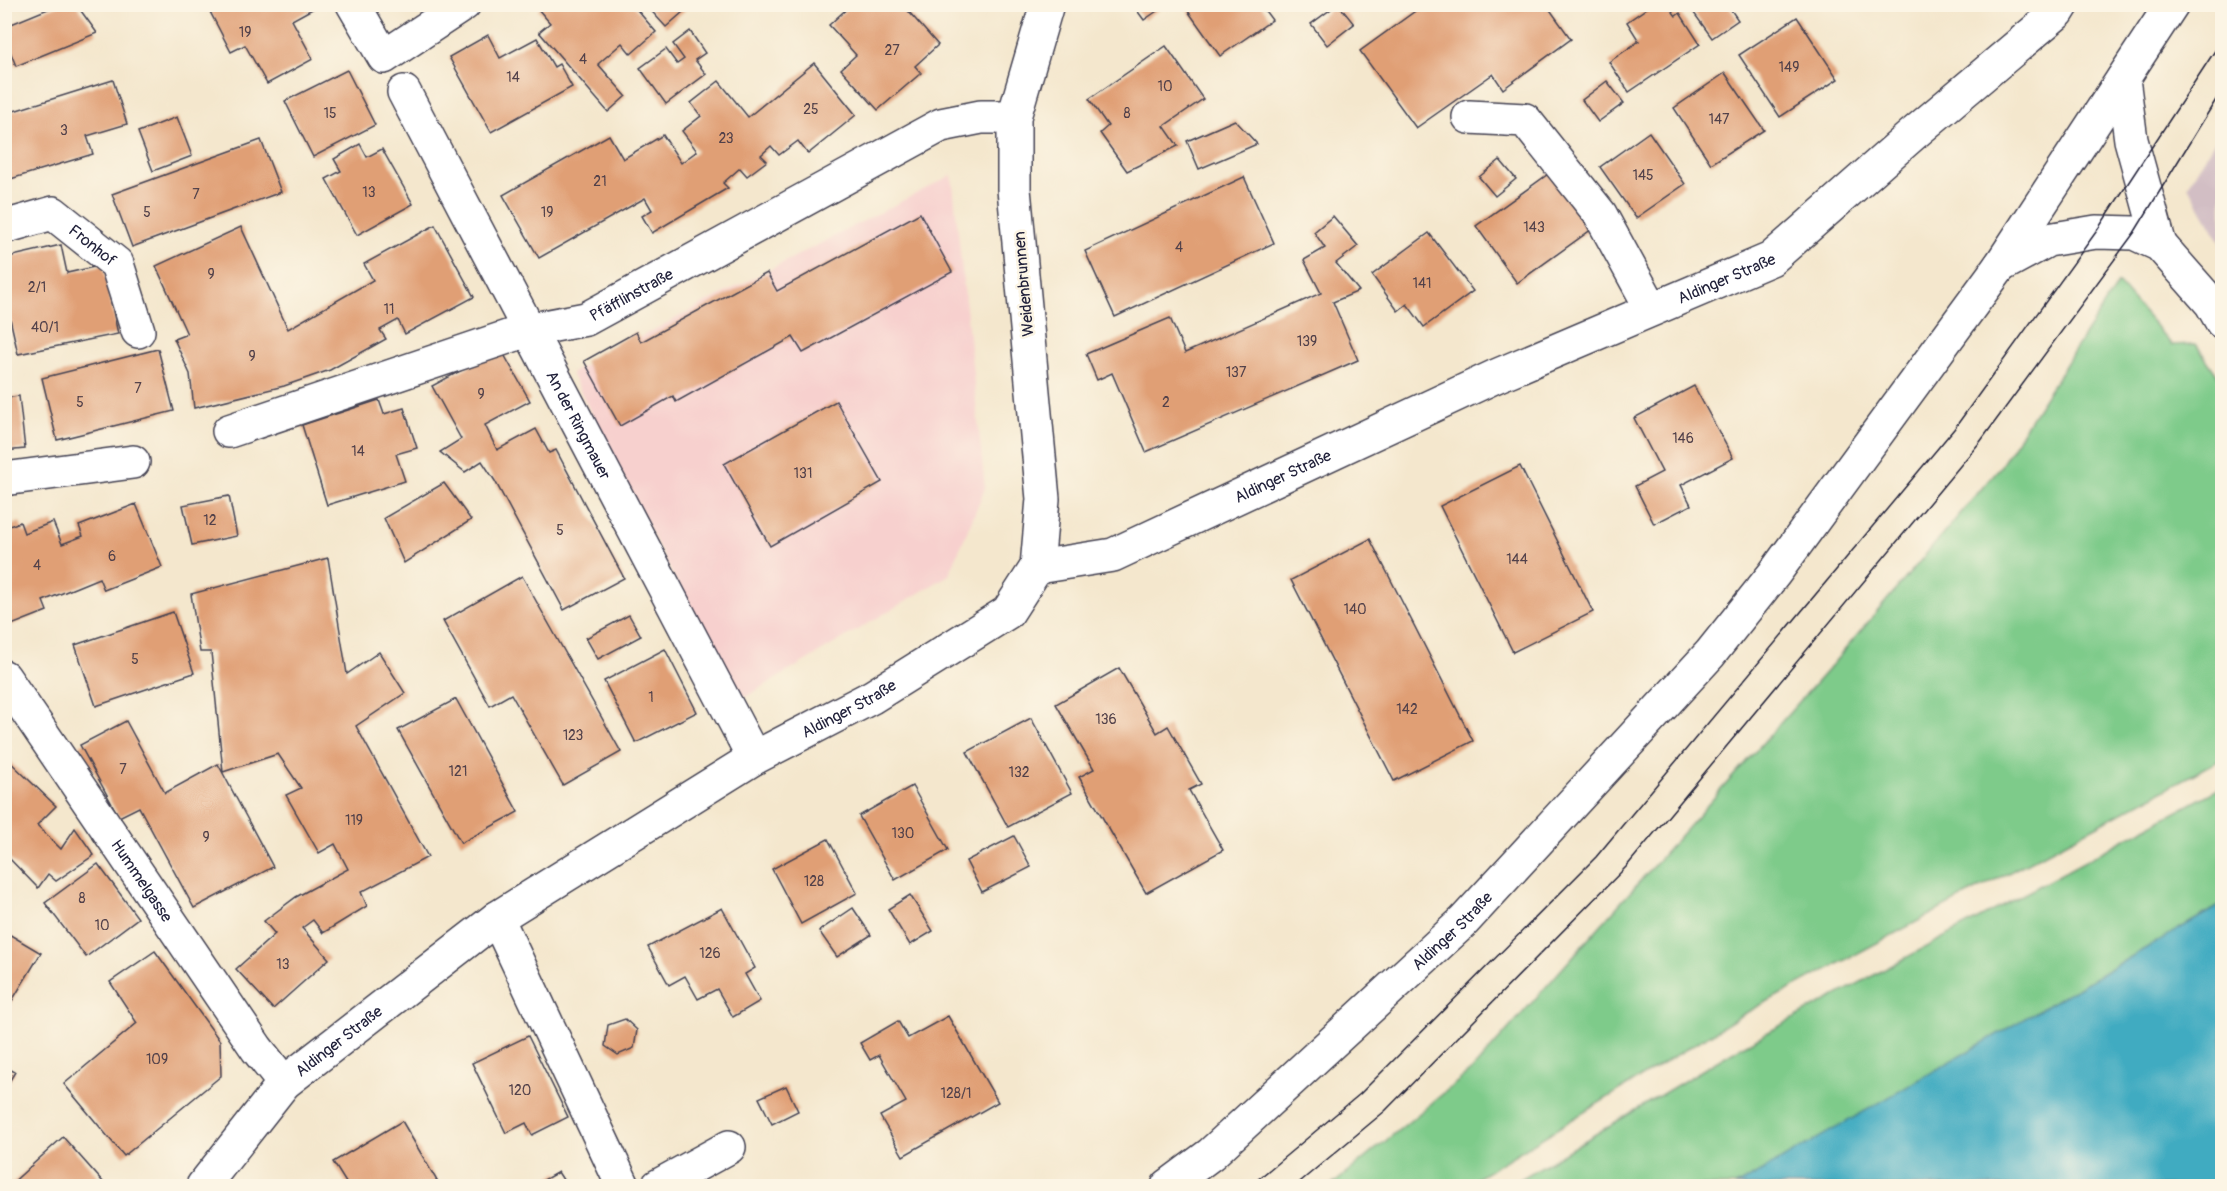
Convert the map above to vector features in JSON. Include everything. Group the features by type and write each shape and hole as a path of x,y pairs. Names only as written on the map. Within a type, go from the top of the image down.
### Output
{"street":[{"path":"353,4 384,57 464,4"},
{"name":"Weidenbrunnen","path":"1037,567 1043,499 1014,189 1014,117 1047,4"},
{"name":"Aldinger Straße","path":"1168,1186 1211,1154 1464,921 1710,654 1774,574 2000,266 2172,4"},
{"name":"Aldinger Straße","path":"203,1186 284,1083 497,918 754,758 872,697 1008,612 1037,567 1113,555 1496,376 1771,259 2057,7"},
{"path":"2123,79 2131,140 2160,245"},
{"name":"An der Ringmauer","path":"404,92 754,758"},
{"name":"Pfäfflinstraße","path":"229,431 528,330 586,319 941,125 981,117 1014,117"},
{"path":"1469,117 1525,120 1600,214 1652,309"},
{"name":"Fronhof","path":"4,227 53,213 117,264 138,331"},
{"path":"2000,266 2048,240 2096,232 2134,233 2160,245 2211,303 2223,322"},
{"path":"4,479 133,462"},
{"name":"Hummelgasse","path":"6,683 257,1049 284,1083"},
{"path":"497,918 623,1186"},
{"path":"658,1186 729,1147"}],"shaded area":[{"path":"2222,128 2222,245 2188,186"},
{"path":"952,175 985,488 949,575 737,702 571,373"}],"green space":[{"path":"2118,283 2172,345 2196,344 2222,382 2222,759 1740,1016 1464,1186 1331,1186 1473,1069 1831,666 2000,467"},
{"path":"2222,787 2222,904 1736,1186 1509,1186 1739,1048"}],"water":[{"path":"2222,904 2222,1186 1736,1186"}],"building":[{"path":"60,4 76,4 97,33 16,66 10,51 4,52 4,27"},
{"path":"206,4 313,4 314,8 292,20 313,59 267,84 245,45 231,52"},
{"path":"544,4 632,4 656,32 631,54 622,43 598,64 626,96 608,112 539,32 550,23 538,9"},
{"path":"645,4 692,4 666,27"},
{"path":"852,4 902,4 938,45 915,66 921,73 878,110 841,69 856,55 829,25"},
{"path":"1183,4 1260,4 1272,20 1220,56"},
{"path":"1338,4 1354,24 1327,45 1311,24"},
{"path":"1425,4 1546,4 1571,39 1503,89 1493,74 1416,128 1360,51"},
{"path":"1653,4 1667,4 1676,16 1680,13 1700,44 1629,92 1609,62 1639,41 1627,22"},
{"path":"1698,4 1727,4 1738,20 1712,38 1691,9"},
{"path":"1133,5 1156,5 1160,9 1144,20"},
{"path":"1797,17 1838,79 1780,117 1739,55"},
{"path":"690,31 705,53 695,60 706,74 666,104 640,68 666,49 677,64 684,59 673,44"},
{"path":"488,35 500,58 537,38 554,67 559,64 572,87 491,132 449,57"},
{"path":"1166,46 1203,99 1164,126 1178,146 1127,171 1100,133 1108,126 1089,99"},
{"path":"814,63 856,115 808,154 798,141 779,155 771,146 761,155 767,161 747,176 740,168 723,183 728,188 652,233 642,216 652,210 645,198 539,258 503,195 609,135 623,159 663,135 681,163 697,151 682,131 701,116 691,103 719,81 748,117"},
{"path":"347,70 375,125 313,157 285,101"},
{"path":"1725,73 1764,130 1711,164 1674,108"},
{"path":"113,80 127,124 87,136 93,154 4,181 4,114"},
{"path":"1607,81 1624,103 1598,122 1582,100"},
{"path":"177,117 192,156 153,171 138,132"},
{"path":"1235,120 1257,144 1199,169 1187,141"},
{"path":"1649,132 1685,184 1636,218 1600,167"},
{"path":"261,140 281,192 132,247 112,194"},
{"path":"360,144 367,157 382,149 413,204 357,235 326,179 341,171 334,159"},
{"path":"1500,160 1516,179 1495,196 1479,177"},
{"path":"1551,172 1592,229 1517,283 1476,226"},
{"path":"1244,177 1274,243 1115,317 1085,251"},
{"path":"920,213 952,272 803,353 793,337 676,402 673,396 620,426 584,361 636,332 641,342 767,273 777,291"},
{"path":"1333,216 1358,246 1336,263 1359,291 1333,302 1358,360 1146,452 1112,373 1097,380 1086,354 1170,318 1185,353 1321,293 1304,260 1325,248 1314,232"},
{"path":"435,225 474,297 405,334 398,320 380,330 386,339 330,370 284,386 194,408 190,374 174,339 187,334 156,266 241,227 288,329 373,280 364,264"},
{"path":"1429,233 1473,291 1424,327 1407,304 1398,311 1372,275"},
{"path":"61,245 67,273 103,265 118,334 18,354 9,314 4,314 4,258"},
{"path":"158,349 174,411 57,440 42,378"},
{"path":"501,349 530,401 485,425 497,450 536,429 549,453 556,450 624,578 564,610 482,461 465,472 440,452 461,439 432,386"},
{"path":"1694,386 1733,458 1681,485 1691,505 1654,524 1635,486 1662,472 1634,418"},
{"path":"19,396 25,449 4,451 4,398"},
{"path":"379,400 384,414 404,408 417,448 396,454 405,481 327,505 302,425"},
{"path":"836,401 882,482 770,546 724,464"},
{"path":"1520,466 1593,612 1513,652 1440,506"},
{"path":"444,483 471,520 404,563 384,518"},
{"path":"229,496 237,536 192,545 183,505"},
{"path":"136,504 162,567 104,590 99,578 43,601 47,611 4,628 4,528 20,522 24,533 53,522 62,544 83,536 79,526"},
{"path":"1370,539 1473,741 1394,781 1291,580"},
{"path":"328,558 347,674 379,652 405,693 356,726 428,857 361,892 367,906 323,933 313,920 302,928 329,959 273,1009 236,969 275,934 264,921 296,897 348,869 335,844 319,853 286,795 301,788 278,754 223,772 211,652 200,652 191,594"},
{"path":"522,576 621,752 563,785 511,694 490,706 443,621"},
{"path":"173,612 194,673 96,706 75,645"},
{"path":"629,615 641,636 598,659 586,638"},
{"path":"665,649 697,712 636,743 604,681"},
{"path":"1119,668 1157,733 1168,726 1201,784 1189,790 1223,850 1146,893 1079,777 1094,769 1056,704"},
{"path":"456,699 518,812 461,843 398,730"},
{"path":"1031,718 1072,793 1008,827 967,752"},
{"path":"126,721 165,793 218,764 273,867 194,908 139,807 119,817 80,745"},
{"path":"4,756 56,806 37,825 61,849 75,828 94,855 56,881 48,874 38,888 7,856 4,859"},
{"path":"912,786 948,850 895,880 859,816"},
{"path":"1014,836 1031,867 982,892 966,861"},
{"path":"828,839 857,893 801,924 772,869"},
{"path":"98,864 138,918 86,957 45,903"},
{"path":"910,895 933,931 910,945 888,909"},
{"path":"722,908 755,968 745,974 760,1001 733,1017 717,989 698,999 685,976 669,985 648,947"},
{"path":"853,908 871,935 837,957 819,931"},
{"path":"7,933 41,953 4,1014 4,938"},
{"path":"155,951 220,1041 221,1076 124,1156 64,1084 137,1023 110,982"},
{"path":"948,1016 998,1102 903,1156 880,1116 906,1102 879,1055 870,1060 860,1043 898,1021 908,1038"},
{"path":"625,1019 637,1030 634,1048 618,1055 605,1046 608,1025"},
{"path":"528,1036 568,1117 532,1135 526,1123 506,1133 472,1063"},
{"path":"4,1066 15,1072 4,1090"},
{"path":"786,1086 798,1111 772,1124 759,1098"},
{"path":"402,1121 440,1186 348,1186 333,1162"},
{"path":"63,1137 103,1182 98,1186 4,1186 4,1180 11,1184"},
{"path":"558,1172 567,1186 533,1186"}],"tram line":[{"path":"1250,1186 1360,1094 1596,857 1954,429 2096,232 2222,40"},
{"path":"1295,1186 1385,1111 1626,867 1980,442 2134,233 2222,90"}]}
